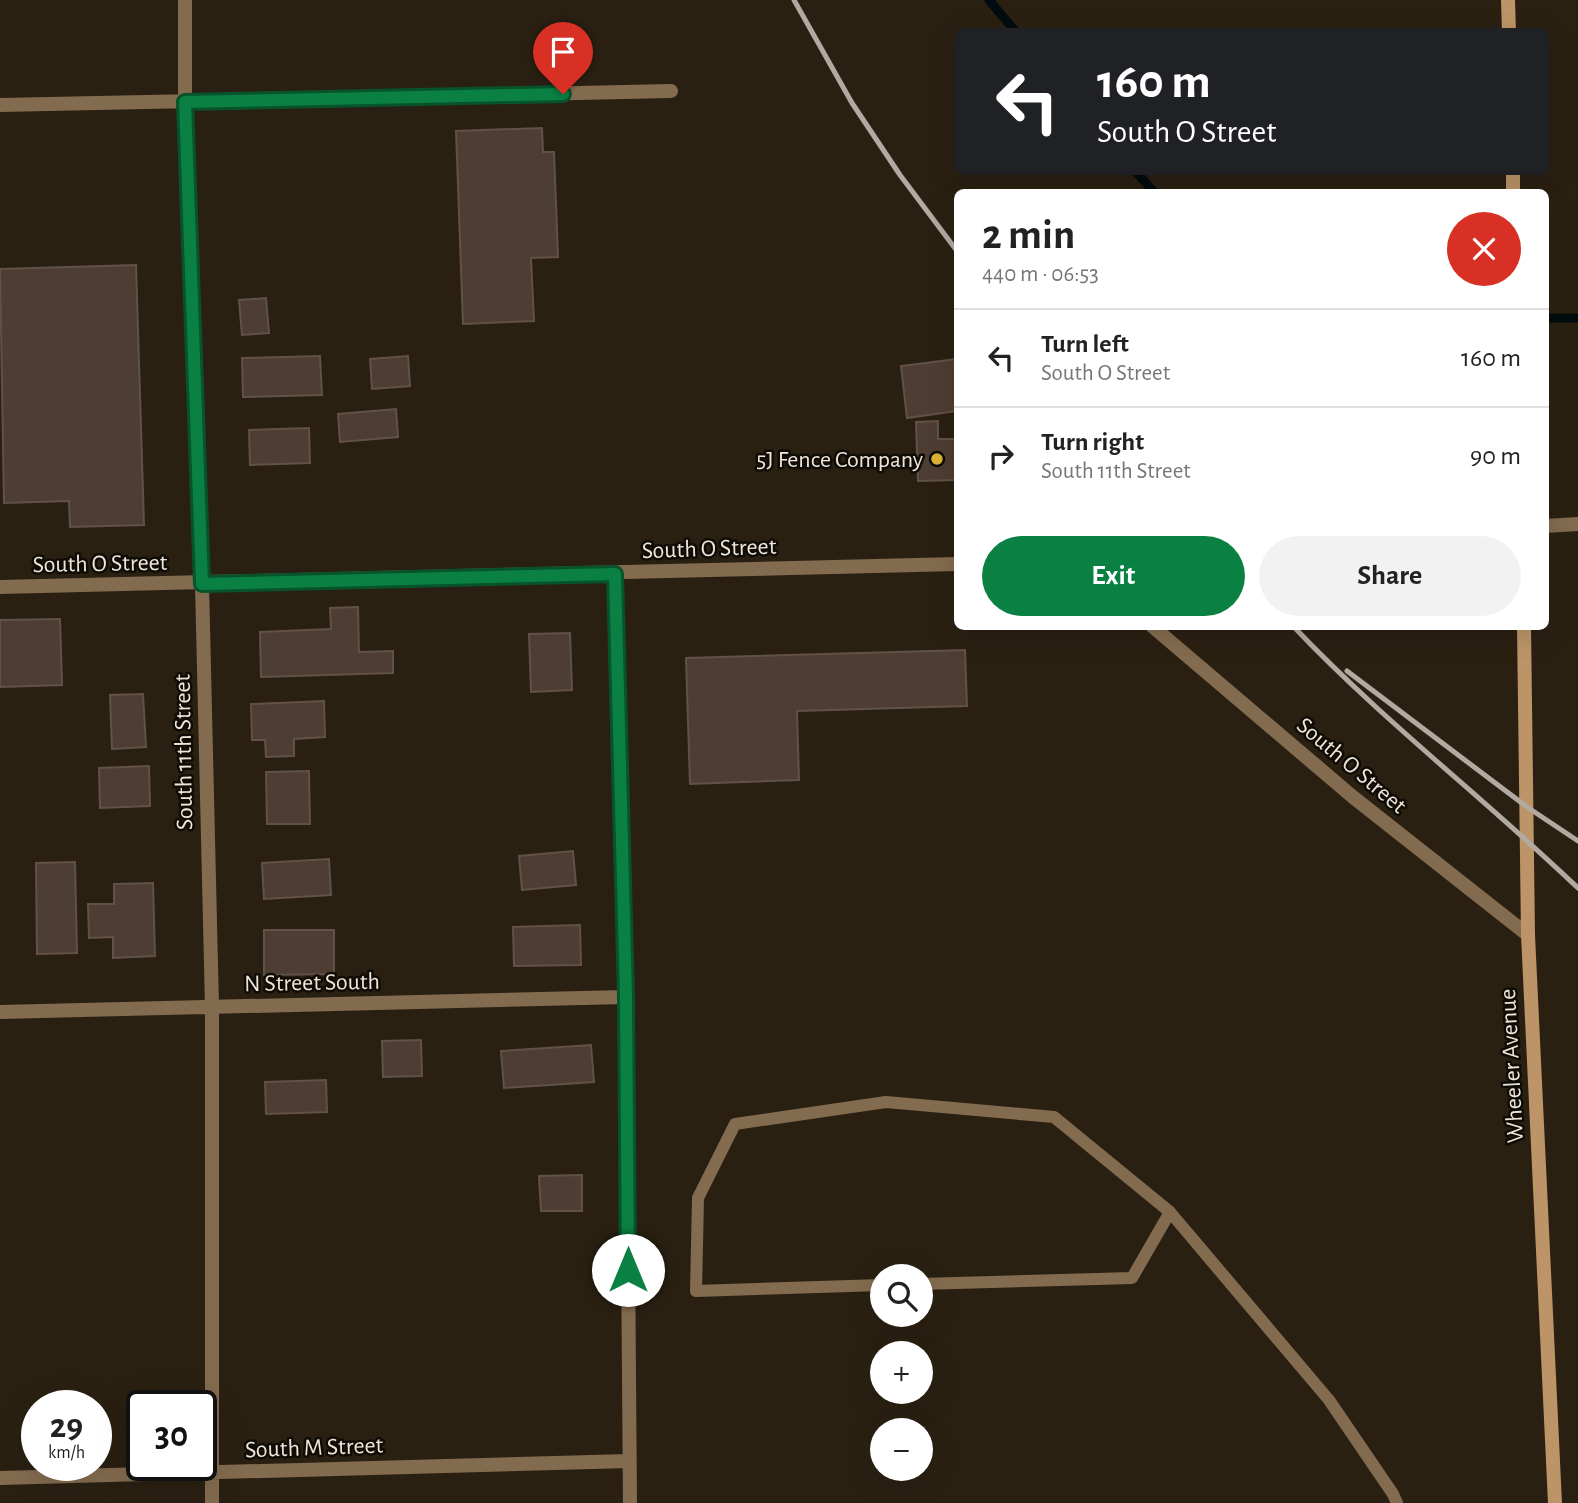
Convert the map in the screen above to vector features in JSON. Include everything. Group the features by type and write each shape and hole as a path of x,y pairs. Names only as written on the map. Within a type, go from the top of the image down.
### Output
{"main road":[{"path":"1508,0 1509,28"},
{"name":"Wheeler Avenue","path":"1524,630 1528,935 1555,1503"}],"street":[{"name":"South 11th Street","path":"185,0 185,102 202,584 212,1007 211,1390"},
{"path":"0,105 671,91"},
{"path":"1549,526 1578,524"},
{"name":"South O Street","path":"0,587 954,564"},
{"path":"615,574 626,997 630,1503"},
{"name":"South O Street","path":"1157,630 1353,797 1528,935"},
{"name":"N Street South","path":"0,1012 626,997"},
{"name":"South M Street","path":"217,1472 629,1461"},
{"name":"South M Street","path":"0,1478 126,1474"},
{"name":"South 11th Street","path":"211,1481 212,1503"}],"lane":[{"path":"870,1285 696,1291 698,1198 735,1124 886,1102 1054,1117 1170,1212 1329,1400 1397,1503"},
{"path":"933,1284 1132,1278 1170,1212"}],"building":[{"path":"542,128 543,152 554,152 558,257 531,258 534,321 463,324 456,131"},
{"path":"136,265 144,525 70,527 69,501 4,503 0,269"},
{"path":"266,298 269,333 242,335 239,300"},
{"path":"320,356 322,395 243,397 242,358"},
{"path":"408,356 410,386 372,389 370,359"},
{"path":"954,359 954,411 907,418 901,366"},
{"path":"396,409 398,437 340,442 338,414"},
{"name":"5J Fence Company","path":"938,421 938,439 954,439 954,480 918,481 916,422"},
{"path":"309,428 310,463 250,465 249,430"},
{"path":"358,607 359,652 393,651 393,673 261,677 260,632 331,629 330,608"},
{"path":"60,619 62,685 0,687 0,620"},
{"path":"570,633 572,690 531,692 529,634"},
{"path":"965,650 967,706 797,711 799,780 690,784 686,658"},
{"path":"143,694 146,747 112,749 110,695"},
{"path":"324,701 325,737 294,739 294,756 266,757 265,740 252,740 251,704"},
{"path":"149,766 150,806 100,808 99,768"},
{"path":"309,771 310,824 267,824 266,772"},
{"path":"573,851 576,885 522,890 519,856"},
{"path":"329,859 331,895 264,899 262,863"},
{"path":"75,862 77,953 37,954 36,863"},
{"path":"153,883 155,956 113,958 113,937 89,938 88,904 114,904 114,884"},
{"path":"580,925 581,965 514,966 513,927"},
{"path":"264,930 334,930 334,974 264,975"},
{"path":"421,1040 422,1076 383,1077 382,1041"},
{"path":"591,1045 594,1082 504,1088 501,1051"},
{"path":"326,1080 327,1112 266,1114 265,1082"},
{"path":"582,1175 582,1211 541,1211 539,1176"}],"waterway":[{"path":"989,0 1013,28"},
{"path":"1139,175 1151,189"},
{"path":"1549,318 1578,318"}],"railway":[{"path":"794,0 852,103 900,175 954,247"},
{"path":"1297,630 1362,694 1578,888"},
{"path":"1347,671 1527,807 1578,841"}],"place":[{"name":"5J Fence Company","path":"937,459"}],"route":[{"path":"563,94 185,102 202,584 615,574 626,997 628,1270"}]}
